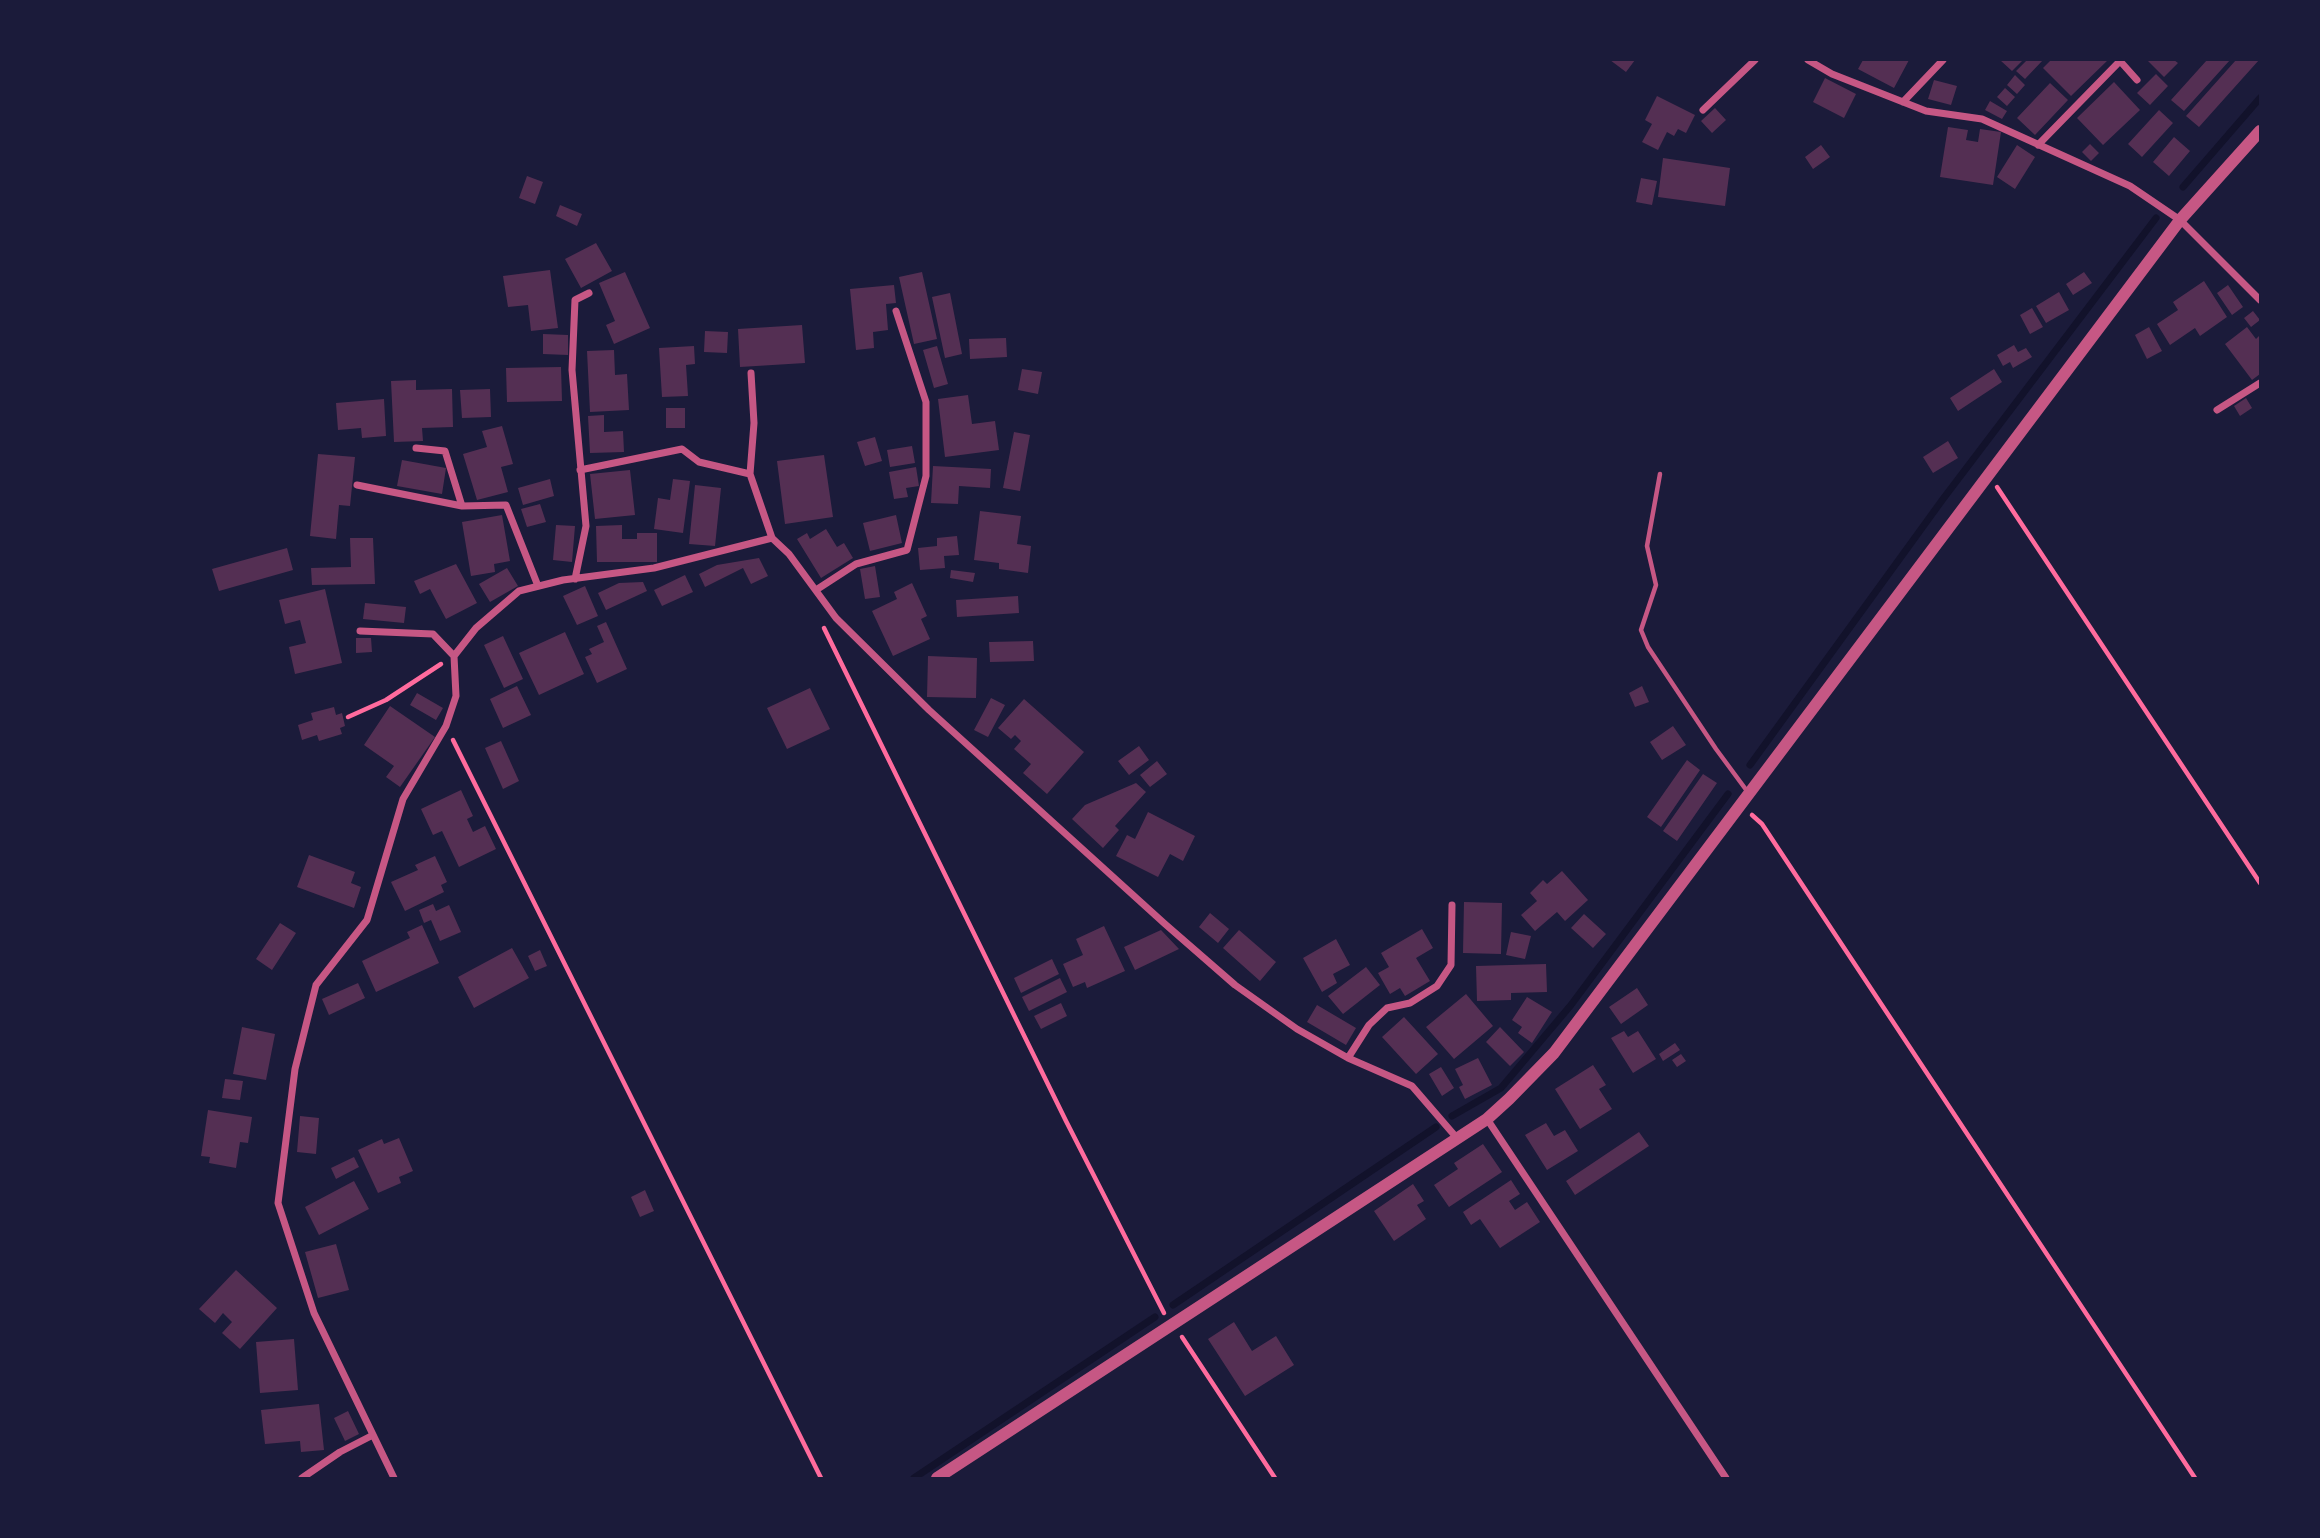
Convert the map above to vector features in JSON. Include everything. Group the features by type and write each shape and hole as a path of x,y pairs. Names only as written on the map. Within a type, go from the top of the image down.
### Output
{"street":[{"path":"1703,110 1755,60"},
{"path":"1808,60 1832,74 1926,111 1982,119 2130,186 2180,220 2260,300"},
{"path":"1903,102 1943,60"},
{"path":"2038,145 2120,61 2137,79"},
{"path":"937,1479 1487,1119 1554,1053 2180,220 2260,131"},
{"path":"575,579 586,526 572,370 575,300 589,293"},
{"path":"816,590 856,564 907,550 926,476 926,402 896,311"},
{"path":"751,373 754,423 750,474 772,538 789,554 836,618 929,710 1235,985 1297,1029 1348,1058 1412,1086 1456,1137"},
{"path":"2217,410 2260,383"},
{"path":"416,448 445,451 462,506"},
{"path":"580,470 682,449 699,462 750,474"},
{"path":"357,485 462,506 506,505 538,586"},
{"path":"454,656 476,628 519,591 575,579 654,568 772,538"},
{"path":"360,631 433,634 454,656 456,696 446,726 403,799 367,920 316,985 295,1069 278,1203 314,1313 394,1479"},
{"path":"1348,1058 1369,1025 1387,1008 1410,1003 1437,986 1451,965 1452,905"},
{"path":"1487,1119 1727,1479"},
{"path":"302,1479 340,1452 373,1435"}],"lane":[{"path":"1660,474 1647,546 1656,585 1641,630 1648,647 1746,799"}],"path":[{"path":"1989,474 2260,883"},
{"path":"816,590 819,617 1154,1295 1275,1479"},
{"path":"348,717 386,700 454,656"},
{"path":"446,726 821,1479"},
{"path":"1746,799 2195,1479"}],"building":[{"path":"1610,60 1635,60 1626,72"},
{"path":"1863,60 1909,60 1894,88 1858,69"},
{"path":"2000,60 2023,60 2012,71"},
{"path":"2027,60 2043,60 2025,79 2016,71"},
{"path":"2051,60 2108,60 2071,96 2043,68"},
{"path":"2147,60 2174,60 2178,63 2164,77"},
{"path":"2207,60 2230,60 2184,111 2171,100"},
{"path":"2236,60 2259,60 2199,127 2186,116"},
{"path":"2156,74 2168,86 2150,105 2137,93"},
{"path":"2015,75 2025,85 2017,94 2007,85"},
{"path":"1825,78 1856,94 1844,118 1813,102"},
{"path":"1934,80 1957,86 1951,105 1928,99"},
{"path":"2114,82 2140,110 2103,145 2077,118"},
{"path":"2050,83 2068,100 2035,135 2017,118"},
{"path":"2005,88 2015,97 2007,106 1997,97"},
{"path":"1657,96 1695,115 1686,133 1678,129 1674,136 1667,132 1658,150 1642,142 1652,124 1645,120"},
{"path":"1990,101 2007,111 2002,119 1985,110"},
{"path":"1715,108 1726,120 1712,133 1701,121"},
{"path":"2159,110 2173,123 2142,157 2128,144"},
{"path":"1948,127 1968,130 1966,140 1978,142 1980,129 2001,132 1993,185 1940,177"},
{"path":"2174,137 2190,151 2169,176 2153,162"},
{"path":"2090,144 2099,153 2091,161 2082,152"},
{"path":"1821,145 1830,157 1813,169 1805,157"},
{"path":"2017,145 2035,157 2015,189 1997,177"},
{"path":"1663,158 1730,168 1725,206 1658,197"},
{"path":"527,176 543,182 535,204 519,198"},
{"path":"1641,178 1657,181 1652,205 1636,202"},
{"path":"560,205 582,214 577,226 556,216"},
{"path":"596,243 612,271 581,288 565,259"},
{"path":"550,270 558,328 531,331 528,305 508,307 503,276"},
{"path":"625,272 650,328 614,344 606,325 615,321 599,283"},
{"path":"922,272 937,339 914,344 899,277"},
{"path":"2084,272 2092,283 2073,295 2066,284"},
{"path":"2204,281 2227,317 2200,336 2195,328 2170,345 2157,324 2178,310 2173,302"},
{"path":"894,285 896,303 886,304 888,330 873,332 874,348 856,350 850,289"},
{"path":"2228,285 2243,307 2232,315 2217,293"},
{"path":"2059,292 2069,310 2046,323 2036,306"},
{"path":"950,293 962,354 945,358 932,297"},
{"path":"2032,308 2043,327 2030,334 2020,315"},
{"path":"2253,311 2260,320 2251,327 2244,318"},
{"path":"802,325 805,363 740,367 738,329"},
{"path":"2149,327 2162,351 2147,359 2135,335"},
{"path":"2247,327 2256,339 2260,335 2260,374 2252,380 2225,344"},
{"path":"705,331 728,332 727,353 704,352"},
{"path":"543,334 568,335 568,355 543,354"},
{"path":"1006,338 1007,357 970,359 969,339"},
{"path":"2014,345 2018,352 2026,348 2032,357 2013,368 2010,362 2003,366 1997,355"},
{"path":"694,346 695,364 686,365 688,396 662,397 659,348"},
{"path":"937,346 948,384 934,388 923,350"},
{"path":"614,350 615,375 627,374 629,410 590,412 587,351"},
{"path":"561,367 562,401 507,402 506,368"},
{"path":"1022,369 1042,372 1038,394 1018,390"},
{"path":"1994,369 2002,382 1958,411 1950,398"},
{"path":"416,380 416,390 452,389 453,427 422,428 423,441 394,442 391,381"},
{"path":"490,389 491,417 462,418 460,390"},
{"path":"968,395 972,424 995,421 999,450 945,457 938,399"},
{"path":"2246,398 2252,408 2240,416 2234,406"},
{"path":"384,399 386,436 362,438 361,428 338,430 336,403"},
{"path":"666,408 685,408 685,428 666,428"},
{"path":"604,415 604,432 623,431 624,452 590,453 588,416"},
{"path":"502,426 513,464 501,467 508,492 477,500 463,454 487,447 482,431"},
{"path":"1014,432 1030,435 1020,491 1003,488"},
{"path":"875,437 882,461 865,466 857,442"},
{"path":"1948,441 1958,458 1933,473 1923,457"},
{"path":"912,446 915,463 890,467 887,450"},
{"path":"318,454 355,457 350,506 339,505 336,539 310,536"},
{"path":"824,455 833,517 785,524 777,461"},
{"path":"402,460 446,468 442,494 397,486"},
{"path":"933,466 991,469 990,488 959,486 958,504 931,503"},
{"path":"916,467 919,486 906,488 908,497 894,499 889,472"},
{"path":"630,470 635,515 595,519 590,474"},
{"path":"550,479 554,496 523,505 518,488"},
{"path":"673,479 690,481 683,533 654,529 658,498 670,500"},
{"path":"695,485 721,488 715,546 689,544"},
{"path":"540,504 546,522 527,527 521,509"},
{"path":"980,511 1021,516 1017,544 1031,546 1028,573 999,569 999,563 974,560"},
{"path":"502,515 510,561 494,564 495,572 471,576 462,522"},
{"path":"896,515 902,543 870,551 863,523"},
{"path":"556,525 575,526 572,562 553,560"},
{"path":"622,525 622,539 637,539 637,533 657,533 657,562 597,562 596,526"},
{"path":"826,529 837,547 844,543 853,558 821,578 797,539 807,533 810,539"},
{"path":"957,536 959,555 944,556 945,568 920,570 918,548 937,546 937,538"},
{"path":"350,538 373,538 375,584 312,585 311,568 351,567"},
{"path":"287,548 293,570 219,591 212,569"},
{"path":"759,558 768,576 751,584 743,568 705,587 699,574 717,565"},
{"path":"456,564 477,603 446,619 430,589 420,594 414,581"},
{"path":"875,566 880,597 865,599 860,569"},
{"path":"507,568 518,586 490,602 479,584"},
{"path":"951,570 975,573 973,582 950,578"},
{"path":"685,575 693,592 662,606 654,590"},
{"path":"643,582 647,591 606,610 598,593 619,583"},
{"path":"912,583 927,616 921,619 930,639 893,656 872,611 897,599 894,592"},
{"path":"585,586 598,616 577,625 563,596"},
{"path":"325,589 342,663 295,674 289,647 306,643 300,620 285,624 279,600"},
{"path":"1018,596 1019,613 957,617 956,600"},
{"path":"365,603 406,607 404,623 363,619"},
{"path":"606,622 627,669 597,683 585,657 592,654 589,649 604,642 597,626"},
{"path":"565,632 584,674 539,695 519,653"},
{"path":"503,636 523,679 504,688 484,645"},
{"path":"356,638 371,638 372,652 356,653"},
{"path":"1033,641 1034,661 990,662 989,642"},
{"path":"928,656 977,658 976,698 927,697"},
{"path":"517,686 531,715 503,728 490,699"},
{"path":"1642,686 1649,702 1635,707 1629,693"},
{"path":"810,688 830,729 787,749 767,708"},
{"path":"417,693 443,708 436,720 410,705"},
{"path":"991,698 1005,705 988,737 974,730"},
{"path":"1024,699 1084,752 1047,794 1023,773 1031,764 1014,749 1021,741 1015,735 1011,739 998,728"},
{"path":"390,706 435,737 400,787 386,777 394,766 364,745"},
{"path":"334,707 336,715 342,713 345,726 340,728 342,734 319,741 317,735 302,740 298,725 313,720 311,713"},
{"path":"1673,726 1686,745 1662,760 1650,742"},
{"path":"501,741 519,781 503,789 485,748"},
{"path":"1139,746 1149,760 1129,775 1118,761"},
{"path":"1687,760 1700,770 1661,827 1647,817"},
{"path":"1157,761 1167,774 1150,787 1140,775"},
{"path":"1703,774 1717,783 1677,841 1663,831"},
{"path":"1136,783 1146,792 1115,826 1119,830 1103,848 1072,819 1085,805"},
{"path":"461,790 473,816 467,819 473,832 485,826 496,849 459,867 442,831 433,835 421,809"},
{"path":"1148,812 1195,836 1183,861 1170,854 1158,877 1116,856 1127,835 1135,839"},
{"path":"309,855 355,872 351,883 361,887 354,908 297,887"},
{"path":"435,856 447,882 441,885 444,892 405,911 391,882 418,870 415,865"},
{"path":"1562,871 1588,900 1565,921 1557,912 1535,931 1521,915 1537,901 1530,893 1543,880 1547,884"},
{"path":"1464,902 1502,903 1501,954 1463,953"},
{"path":"433,904 436,911 449,905 461,932 440,941 431,920 424,923 419,910"},
{"path":"1210,913 1229,929 1218,943 1199,927"},
{"path":"1584,914 1606,934 1593,948 1571,928"},
{"path":"280,923 296,933 272,970 256,959"},
{"path":"422,925 439,963 376,992 362,961 410,938 407,932"},
{"path":"1104,926 1125,971 1087,988 1085,982 1073,987 1063,964 1083,955 1076,939"},
{"path":"1422,929 1433,948 1416,958 1430,981 1405,996 1400,988 1390,994 1378,973 1389,967 1381,953"},
{"path":"1161,930 1179,949 1135,970 1124,947"},
{"path":"1239,930 1276,962 1260,981 1223,948"},
{"path":"1511,932 1531,936 1525,959 1506,955"},
{"path":"1336,939 1350,965 1333,974 1337,983 1322,992 1303,958"},
{"path":"512,948 529,978 474,1008 458,977"},
{"path":"540,950 547,966 535,971 528,956"},
{"path":"1052,959 1059,974 1021,993 1014,978"},
{"path":"1546,964 1547,992 1511,993 1511,1000 1477,1001 1476,966"},
{"path":"1366,967 1380,985 1343,1014 1328,996"},
{"path":"1060,978 1067,992 1029,1011 1022,997"},
{"path":"358,983 365,998 329,1015 322,999"},
{"path":"1637,988 1648,1005 1621,1024 1609,1007"},
{"path":"1466,994 1493,1026 1454,1059 1426,1027"},
{"path":"1527,997 1552,1012 1532,1043 1518,1033 1522,1027 1512,1020"},
{"path":"1061,1003 1067,1016 1041,1029 1034,1016"},
{"path":"1317,1005 1356,1028 1346,1045 1307,1022"},
{"path":"1404,1017 1438,1054 1416,1074 1382,1037"},
{"path":"242,1027 275,1034 266,1080 233,1074"},
{"path":"1500,1027 1524,1052 1510,1066 1486,1042"},
{"path":"1624,1031 1628,1037 1638,1031 1656,1059 1633,1073 1611,1038"},
{"path":"1675,1043 1680,1050 1663,1061 1659,1054"},
{"path":"1681,1054 1686,1061 1677,1067 1672,1060"},
{"path":"1478,1058 1492,1085 1465,1099 1459,1087 1463,1085 1455,1069"},
{"path":"1593,1065 1606,1085 1599,1089 1612,1109 1580,1129 1555,1089"},
{"path":"1441,1067 1454,1088 1442,1096 1429,1074"},
{"path":"225,1079 243,1081 240,1100 222,1098"},
{"path":"208,1110 252,1117 248,1143 240,1142 236,1168 209,1163 210,1157 201,1156"},
{"path":"300,1116 319,1118 316,1154 297,1152"},
{"path":"1546,1123 1554,1136 1565,1130 1578,1151 1547,1170 1525,1135"},
{"path":"1639,1132 1649,1146 1575,1195 1566,1181"},
{"path":"399,1138 413,1171 399,1177 401,1183 378,1193 358,1150 382,1139 384,1144"},
{"path":"1483,1144 1502,1172 1449,1207 1434,1185 1458,1169 1454,1163"},
{"path":"354,1157 359,1167 336,1179 331,1168"},
{"path":"1511,1180 1520,1194 1509,1201 1515,1210 1527,1202 1540,1222 1500,1248 1480,1219 1471,1225 1463,1212"},
{"path":"354,1181 369,1209 319,1235 305,1207"},
{"path":"1413,1184 1424,1201 1417,1205 1426,1219 1394,1241 1374,1211"},
{"path":"645,1190 654,1211 640,1217 631,1197"},
{"path":"336,1244 349,1290 318,1298 305,1252"},
{"path":"236,1270 277,1308 240,1349 222,1333 232,1322 223,1313 215,1323 199,1309"},
{"path":"1234,1322 1252,1351 1276,1336 1294,1365 1245,1396 1208,1339"},
{"path":"294,1339 298,1390 260,1393 256,1342"},
{"path":"319,1404 324,1450 301,1452 300,1441 265,1444 261,1410"},
{"path":"348,1411 359,1434 345,1441 334,1418"}],"waterway":[{"path":"2183,187 2260,98"},
{"path":"1750,765 1943,499 2156,218"},
{"path":"1452,1116 1501,1088 1571,1005 1728,794"},
{"path":"1173,1305 1436,1127"},
{"path":"914,1478 1155,1317"}]}
